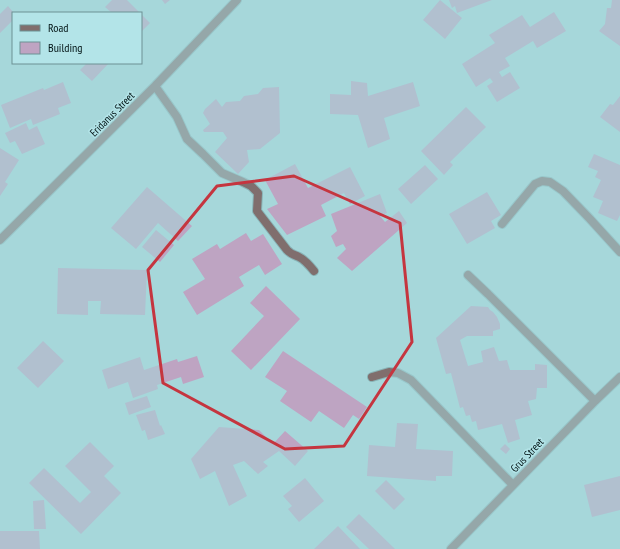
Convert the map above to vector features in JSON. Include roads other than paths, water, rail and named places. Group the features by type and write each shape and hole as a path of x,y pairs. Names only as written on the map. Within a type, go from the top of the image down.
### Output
{"street":[{"name":"Eridanus Street","path":"0,240 155,86 237,0"},
{"path":"155,86 177,117 187,139 222,173 251,186 258,193 257,212 287,250 292,255 305,261 314,271"},
{"path":"502,224 535,184 542,181 550,182 563,191 620,252"},
{"path":"468,275 595,401"},
{"path":"372,377 388,372 398,372 411,380 514,485"},
{"name":"Grus Street","path":"451,549 620,377"}]}
